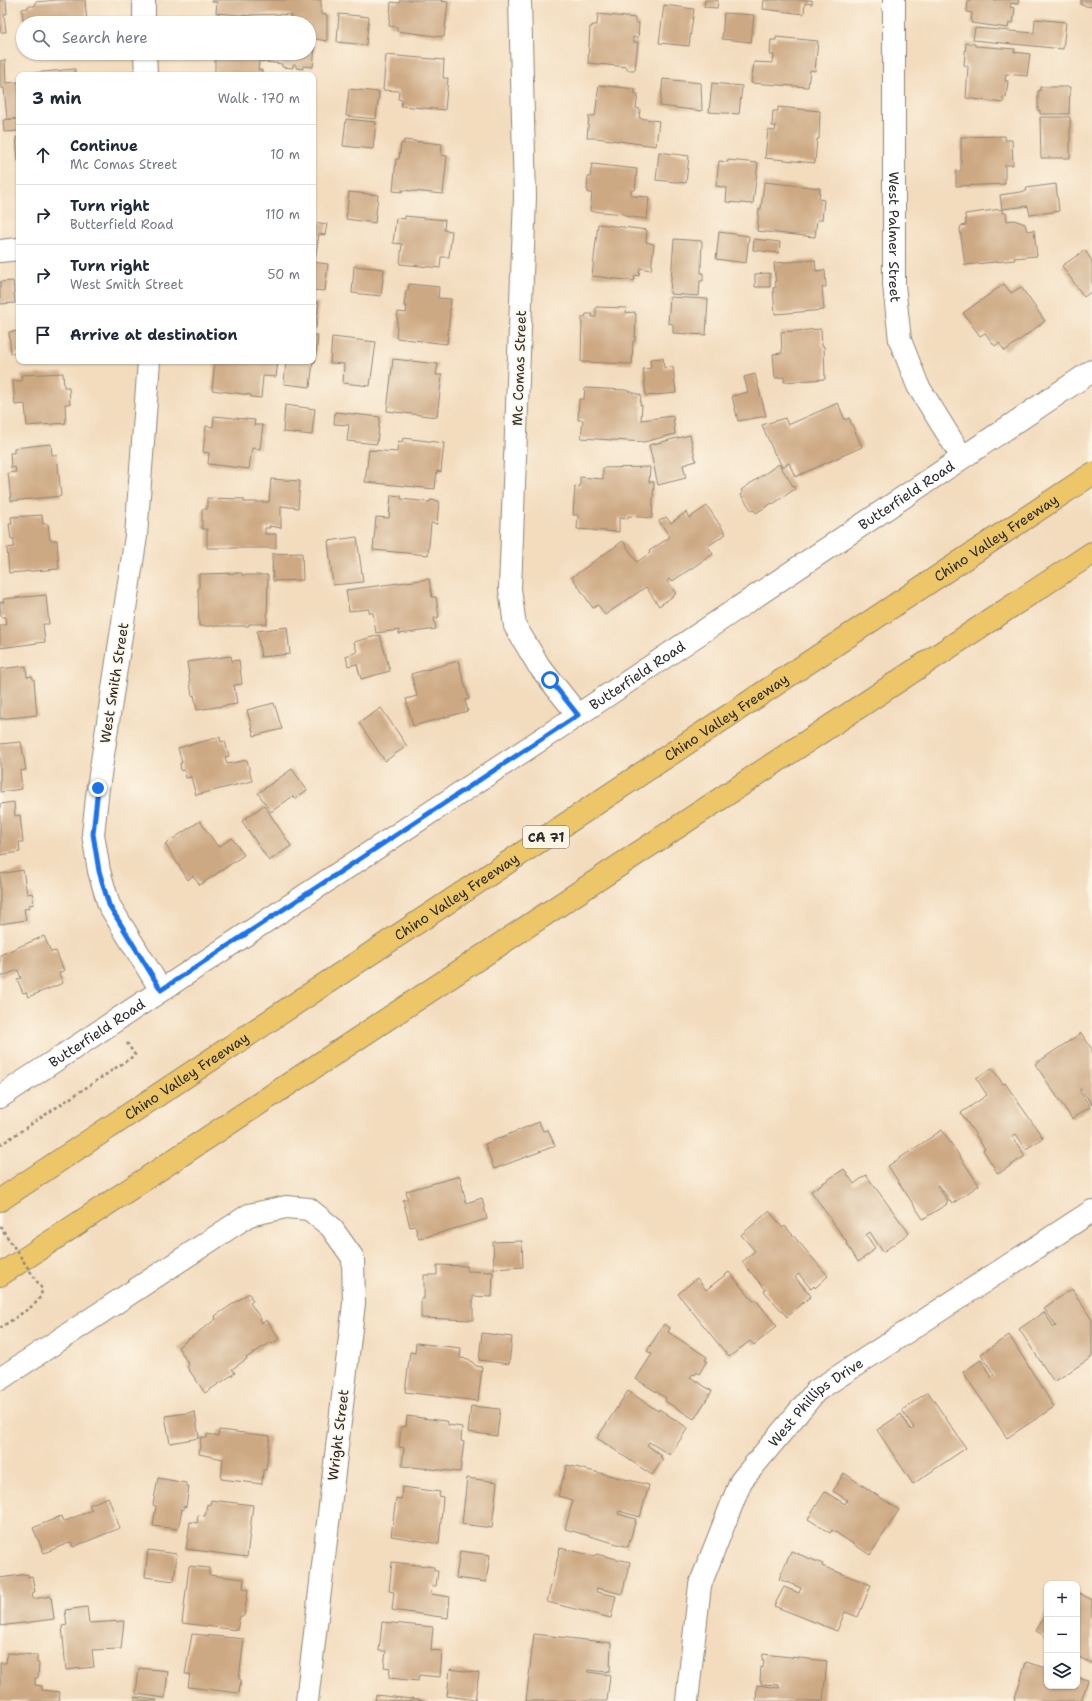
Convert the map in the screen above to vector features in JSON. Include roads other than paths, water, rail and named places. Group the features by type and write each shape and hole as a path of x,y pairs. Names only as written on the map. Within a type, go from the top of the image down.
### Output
{"highway":[{"name":"Chino Valley Freeway","path":"0,1200 1092,474"},
{"path":"0,1274 1092,553"}],"street":[{"path":"144,0 144,16"},
{"name":"Mc Comas Street","path":"520,0 525,197 510,589 515,626 539,666 578,715"},
{"name":"West Palmer Street","path":"894,0 894,285 900,340 918,386 962,457"},
{"path":"145,60 146,72"},
{"path":"0,251 16,249"},
{"name":"West Smith Street","path":"149,364 136,536 98,788 93,834 99,871 109,905 161,990"},
{"name":"Butterfield Road","path":"0,1097 578,715 1092,371"},
{"name":"Wright Street","path":"0,1379 249,1215 286,1207 309,1209 331,1226 353,1258 354,1303 307,1701"},
{"name":"West Phillips Drive","path":"687,1701 700,1585 741,1481 816,1391 1092,1211"}]}
